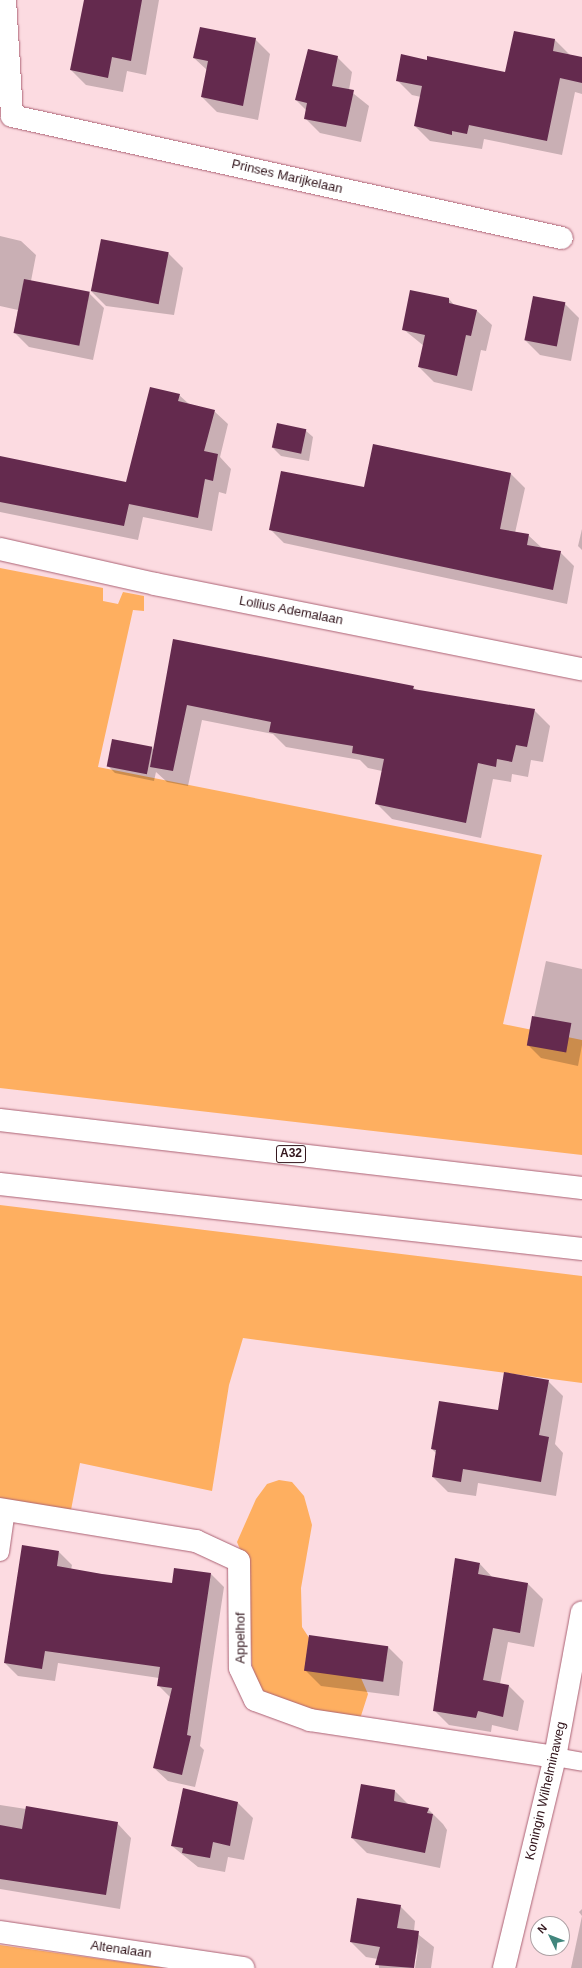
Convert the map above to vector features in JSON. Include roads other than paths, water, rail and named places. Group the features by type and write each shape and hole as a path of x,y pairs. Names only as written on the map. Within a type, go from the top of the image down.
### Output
{"main road":[{"name":"Prinses Marijkelaan","path":"6,0 12,116 562,238"},
{"name":"Lollius Ademalaan","path":"0,549 155,584 582,669"},
{"name":"A32","path":"0,1120 582,1188"},
{"path":"0,1184 582,1249"},
{"name":"Appelhof","path":"3,1509 196,1541 239,1561 240,1668 255,1700 310,1720 555,1758"},
{"name":"Koningin Wilhelminaweg","path":"504,1968 555,1758 582,1612"},
{"name":"Altenalaan","path":"0,1932 243,1968"}],"lane":[{"path":"0,1552 3,1509"},
{"path":"555,1758 582,1762"}]}
